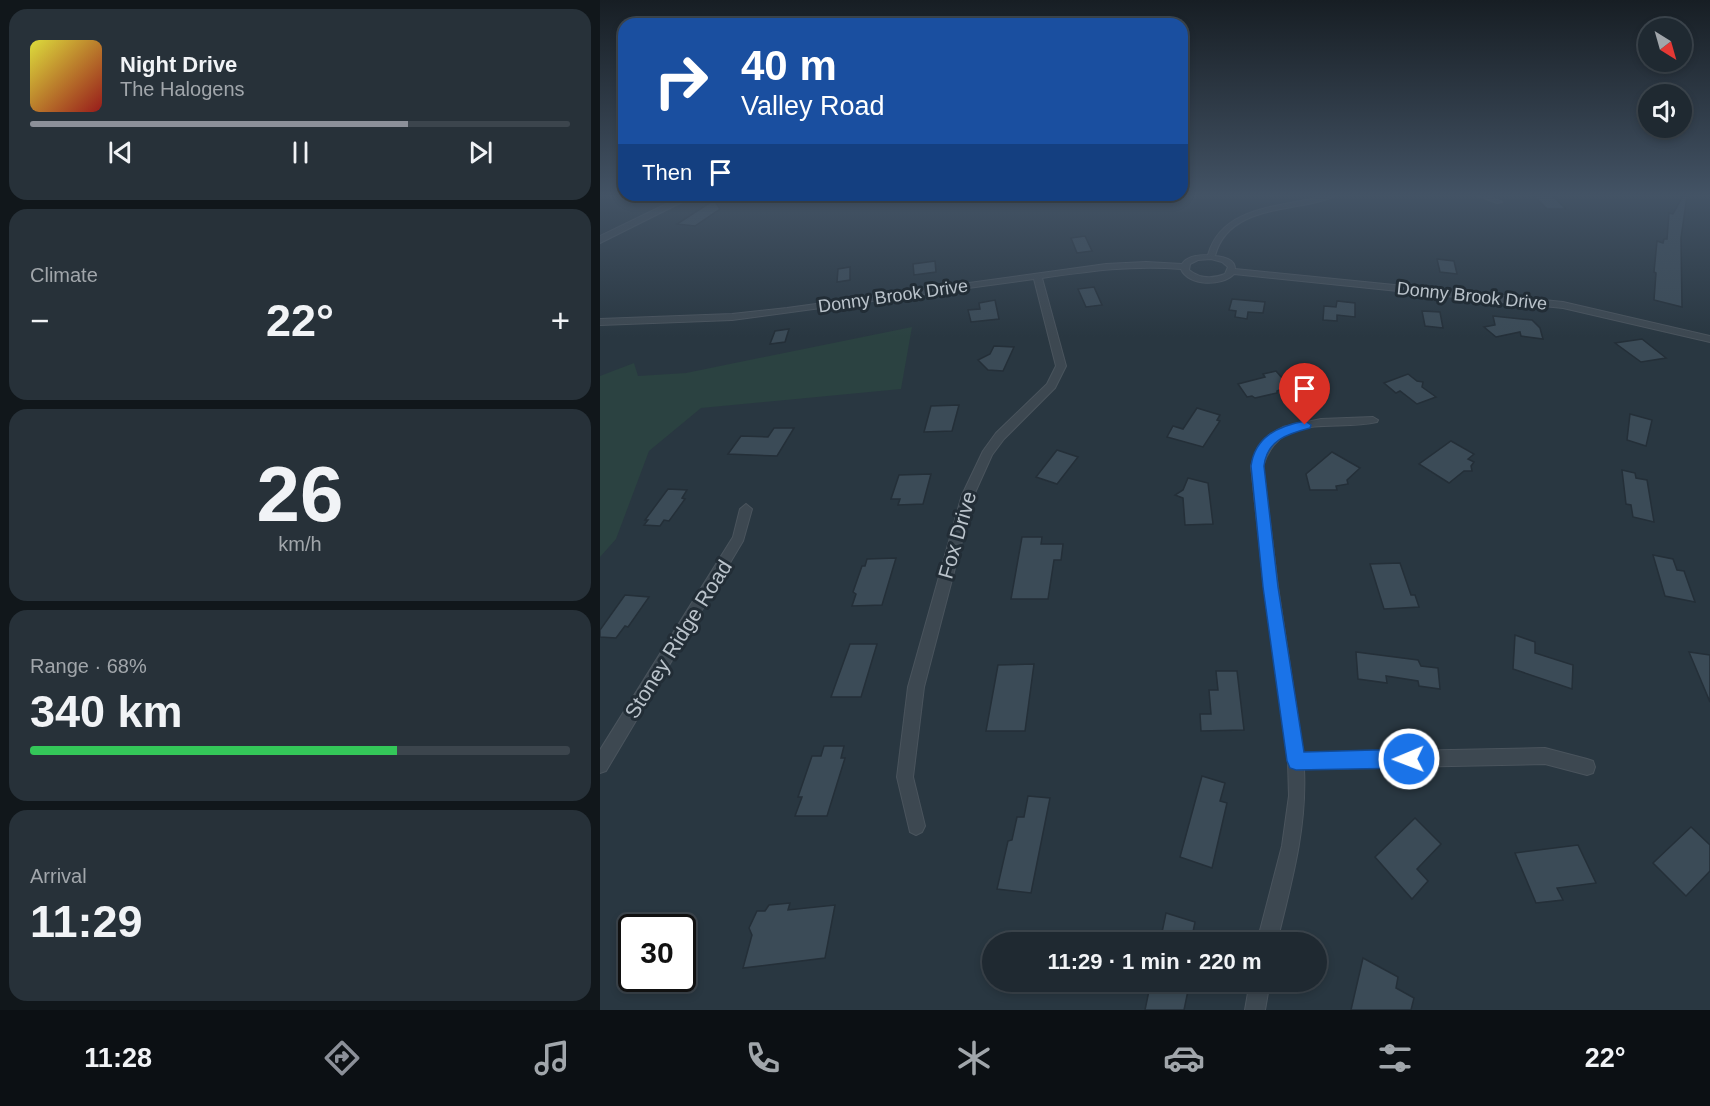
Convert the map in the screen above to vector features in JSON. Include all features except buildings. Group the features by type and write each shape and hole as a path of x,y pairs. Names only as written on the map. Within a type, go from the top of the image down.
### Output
{"street":[{"path":"1216,243 1211,256 1229,263 1231,271"},
{"name":"Donny Brook Drive","path":"1184,267 1190,260 1211,256"},
{"name":"Donny Brook Drive","path":"600,322 732,317 1130,264 1184,267"},
{"name":"Donny Brook Drive","path":"1184,267 1194,278 1209,280 1223,278 1231,271 1563,305 1710,339"},
{"name":"Fox Drive","path":"916,826 905,777 916,687 968,495 987,454 1000,436 1052,386 1061,366 1037,275"},
{"path":"1270,932 1291,846 1297,796 1296,761 1271,587 1257,466 1259,455 1270,438 1291,428 1373,420"},
{"name":"Stoney Ridge Road","path":"600,765 739,538 746,509"},
{"path":"1296,761 1545,756 1587,767"},
{"path":"1256,1010 1258,992"}],"green space":[{"path":"912,327 901,389 701,408 649,451 616,539 600,557 600,376 634,363 638,376 686,373"}],"route":[{"path":"1305,425 1280,432 1270,438 1263,446 1257,466 1271,587 1296,761 1409,759"}]}
